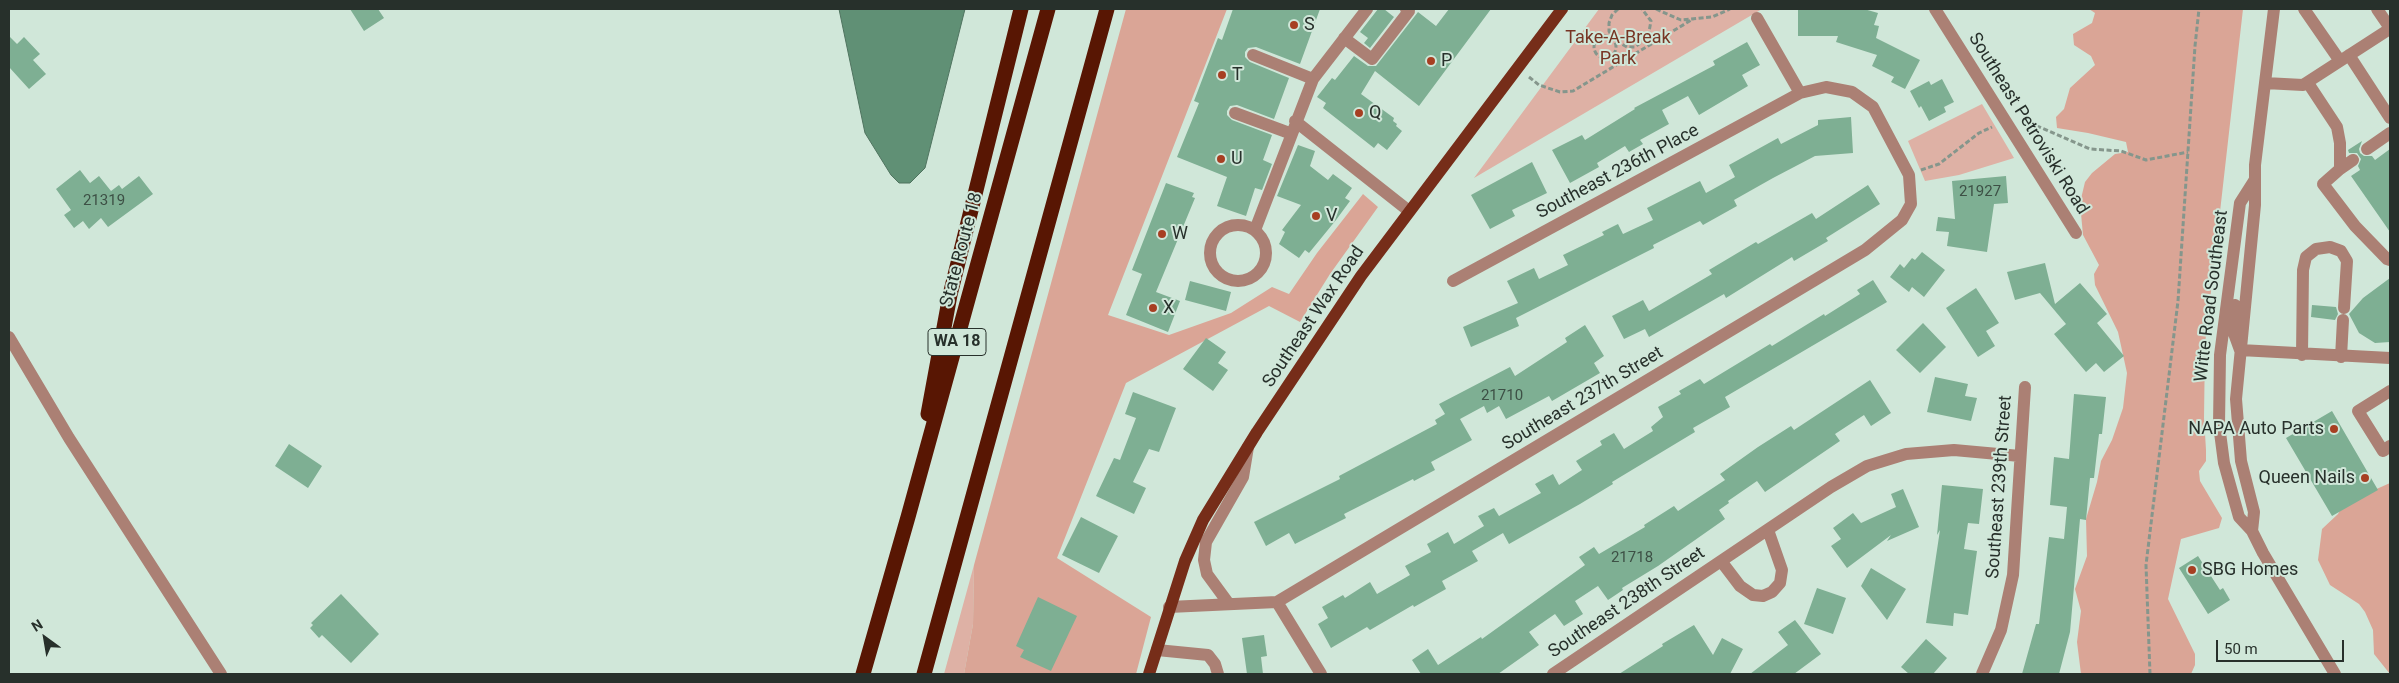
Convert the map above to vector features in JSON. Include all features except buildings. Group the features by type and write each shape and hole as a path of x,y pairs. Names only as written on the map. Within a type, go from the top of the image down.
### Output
{"highway":[{"path":"908,517 950,295 1021,9"},
{"name":"State Route 18","path":"863,674 1048,9"},
{"name":"WA 18","path":"924,674 1108,9"}],"main road":[{"name":"Southeast Wax Road","path":"1149,674 1185,561 1203,520 1248,447 1361,276 1562,9"}],"street":[{"path":"1255,230 1313,79 1367,9"},
{"path":"1344,38 1372,59 1409,11 1406,9"},
{"name":"Southeast Petroviski Road","path":"1935,9 2076,233"},
{"name":"Witte Road Southeast","path":"2252,531 2254,512 2241,461 2236,399 2256,204 2254,181 2274,9"},
{"path":"2304,9 2345,58 2390,118"},
{"path":"2265,83 2298,86 2308,83 2390,28 2377,9"},
{"path":"1757,18 1800,93"},
{"path":"1252,55 1313,79"},
{"path":"2308,83 2337,127 2340,169"},
{"name":"Southeast 236th Place","path":"1453,281 1800,93 1826,87 1852,92 1873,107 1909,175"},
{"path":"1235,113 1292,134"},
{"path":"1296,121 1409,211"},
{"path":"2368,149 2390,133"},
{"path":"2353,160 2322,184 2355,226 2386,259 2390,260"},
{"name":"Southeast 237th Street","path":"1170,607 1277,602 1865,250 1902,220 1911,204 1909,175"},
{"name":"Witte Road Southeast","path":"2254,181 2240,203 2220,354 2219,425 2231,493 2239,517 2252,531 2263,553 2335,674"},
{"path":"1238,224 1255,230 1261,236 1266,255 1258,272 1241,281 1223,277 1211,262 1211,244 1215,236 1229,226 1238,224"},
{"path":"2302,355 2303,270 2306,256 2316,248 2330,246 2341,251 2347,261 2342,357"},
{"path":"2233,256 2239,270 2232,328 2240,350 2302,355 2390,358"},
{"path":"9,337 69,438 221,674"},
{"name":"Southeast 239th Street","path":"1982,674 2001,630 2013,575 2026,387"},
{"path":"2390,391 2358,411 2383,451 2390,446"},
{"path":"1229,604 1207,574 1204,560 1206,542 1243,477 1248,447"},
{"name":"Southeast 238th Street","path":"1553,674 1831,487 1867,466 1906,454 1954,450 2020,456"},
{"name":"Southeast 238th Street","path":"1721,561 1740,586 1753,595 1763,596 1772,592 1780,583 1782,570 1768,530"},
{"path":"1277,602 1321,674"},
{"path":"1157,650 1208,655 1215,664 1218,674"}],"path":[{"path":"1618,9 1612,15 1609,23 1613,39 1616,47 1613,55 1605,59 1597,55 1594,48 1597,39 1604,36 1613,39 1626,47 1635,47 1648,38 1651,21 1642,9"},
{"path":"1656,9 1682,20 1712,16 1730,9"},
{"path":"2150,674 2146,565 2178,300 2199,9"},
{"path":"1520,65 1523,73 1538,85 1560,92 1573,91 1693,19"},
{"path":"1909,175 1939,164 1979,133 2005,120 2030,123 2090,149 2121,151 2146,160 2188,152"}],"green space":[{"name":"Take-A-Break Park","path":"1599,9 1762,9 1474,178"},
{"path":"1982,104 2014,158 1959,175 1925,181 1908,141"},
{"path":"974,565 973,624 964,674 944,674"}],"shaded area":[{"path":"839,9 965,9 925,168 910,183 899,183 891,175 865,133"},
{"path":"1126,9 1227,9 1108,315 1169,335 1231,313 1272,287 1289,294 1317,253 1363,194 1378,207 1330,274 1300,322 1269,306 1126,383 1057,558 1151,617 1136,674 964,674 973,624 974,565"},
{"path":"2089,9 2243,9 2205,344 2204,418 2206,461 2199,471 2200,481 2222,518 2219,528 2181,539 2168,599 2195,654 2195,665 2191,674 2081,674 2077,642 2081,611 2075,589 2087,556 2086,519 2101,461 2112,440 2123,408 2127,373 2118,332 2095,285 2094,274 2099,265 2083,235 2080,203 2085,182 2092,173 2115,154 2128,152 2126,142 2057,128 2056,117 2064,109 2070,88 2095,65 2091,56 2074,45 2073,34 2092,23 2095,13"},
{"path":"2390,483 2390,674 2374,654 2373,630 2365,612 2359,604 2330,585 2318,560 2322,529 2338,514 2343,504"}],"place":[{"name":"S","path":"1294,25"},
{"name":"P","path":"1431,61"},
{"name":"T","path":"1222,75"},
{"name":"Q","path":"1359,113"},
{"name":"U","path":"1221,159"},
{"name":"V","path":"1316,216"},
{"name":"W","path":"1162,234"},
{"name":"X","path":"1153,308"},
{"name":"NAPA Auto Parts","path":"2334,429"},
{"name":"Queen Nails","path":"2365,478"},
{"name":"SBG Homes","path":"2192,570"}]}
